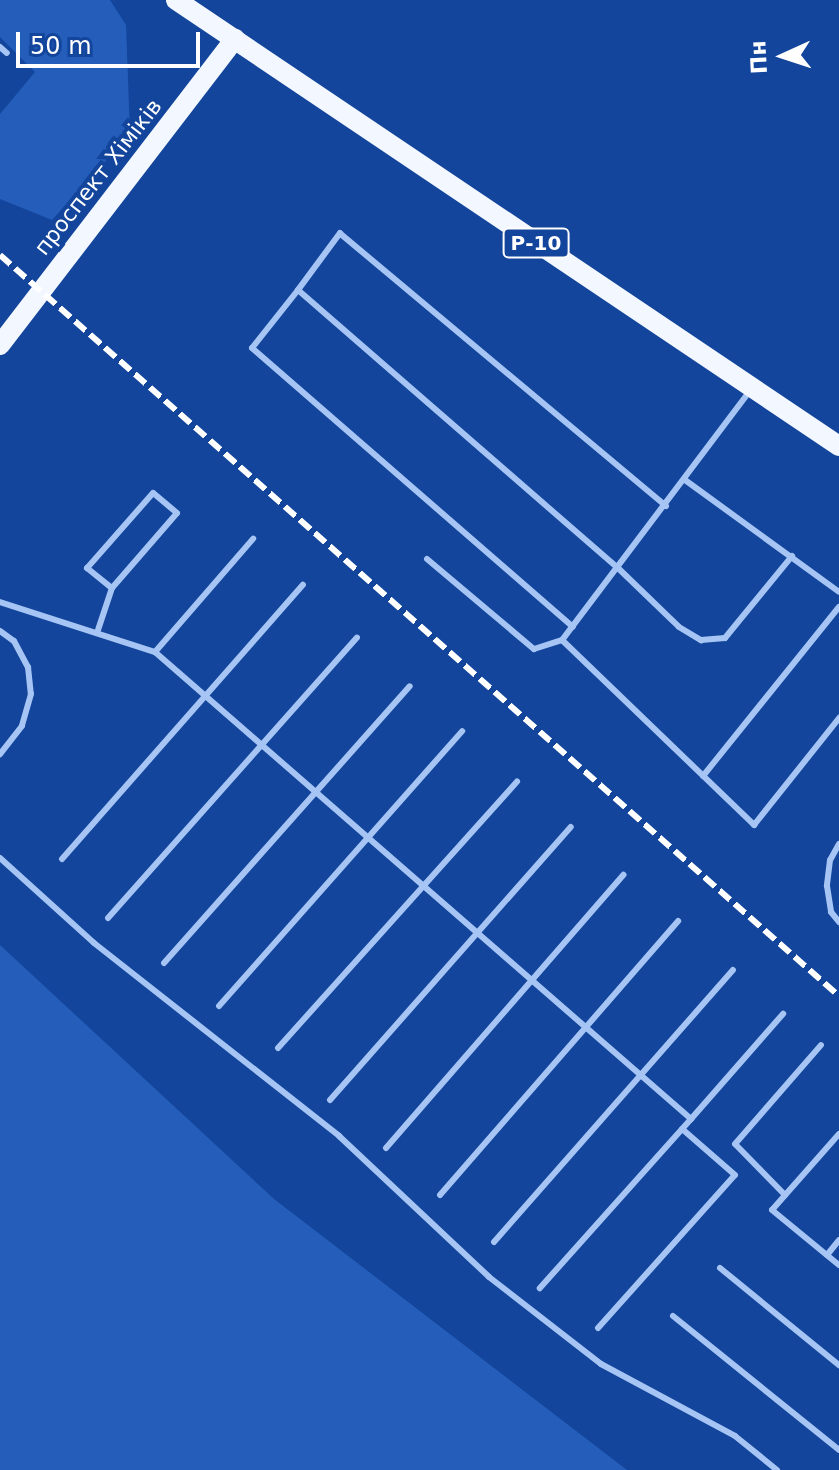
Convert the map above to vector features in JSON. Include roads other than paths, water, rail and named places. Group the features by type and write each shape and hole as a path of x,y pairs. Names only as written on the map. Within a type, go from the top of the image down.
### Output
{"main road":[{"name":"Р-10","path":"176,0 839,446"},
{"name":"проспект Хіміків","path":"0,345 235,39"}],"lane":[{"path":"0,47 7,53"},
{"path":"573,627 252,348 340,233 666,506"},
{"path":"298,290 619,569 679,627 714,641 725,638 792,556"},
{"path":"427,559 534,649 562,640 619,569 751,389"},
{"path":"685,480 839,592"},
{"path":"98,630 112,588 177,513 153,493 87,568 112,588"},
{"path":"155,652 253,539"},
{"path":"62,859 303,585"},
{"path":"0,602 98,630 155,652 691,1119"},
{"path":"703,776 839,607"},
{"path":"0,631 14,641 28,667 31,694 22,726 2,748"},
{"path":"108,918 357,638"},
{"path":"562,640 754,825 839,718"},
{"path":"164,963 410,686"},
{"path":"219,1006 462,731"},
{"path":"278,1048 517,782"},
{"path":"330,1100 571,827"},
{"path":"839,844 830,860 827,886 831,912 839,922"},
{"path":"0,858 94,943 339,1136 489,1277 601,1364 735,1436 777,1470"},
{"path":"386,1148 623,875"},
{"path":"440,1195 678,921"},
{"path":"494,1242 733,970"},
{"path":"540,1288 783,1014"},
{"path":"785,1195 735,1144 821,1045"},
{"path":"598,1328 735,1175 682,1129"},
{"path":"839,1134 772,1210 839,1265"},
{"path":"827,1255 839,1240"},
{"path":"720,1268 839,1365"},
{"path":"673,1316 839,1450"}],"railway":[{"path":"0,255 839,996"}]}
